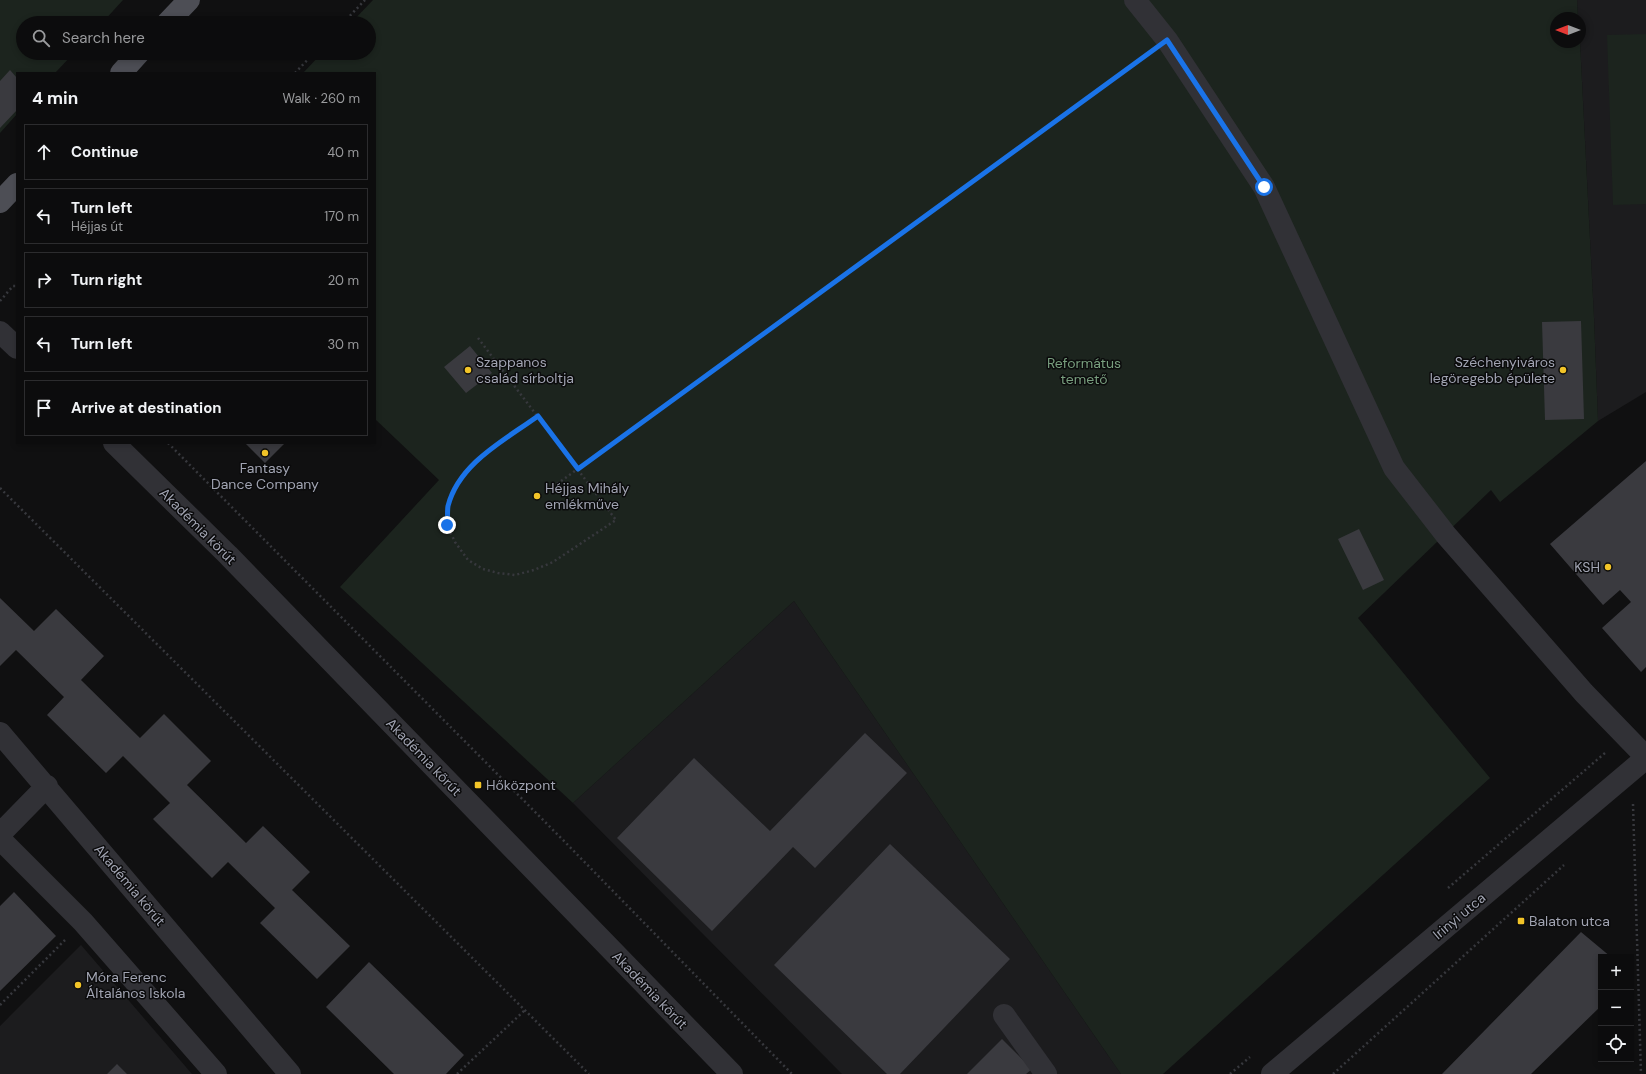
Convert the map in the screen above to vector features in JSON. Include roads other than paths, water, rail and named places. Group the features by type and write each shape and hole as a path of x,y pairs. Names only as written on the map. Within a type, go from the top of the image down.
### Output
{"main road":[{"path":"173,16 188,0"},
{"path":"121,72 132,60"},
{"path":"0,202 16,185"}],"street":[{"path":"1135,0 1167,40 1264,187 1394,468 1446,535 1645,761"},
{"path":"0,332 16,347"},
{"name":"Akadémia körút","path":"115,444 228,555 732,1074"},
{"name":"Akadémia körút","path":"1,737 47,786 290,1074"},
{"name":"Irinyi utca","path":"1272,1074 1645,761"},
{"path":"0,834 47,786"},
{"path":"0,839 83,922 216,1074"},
{"path":"1004,1014 1046,1074"}],"place":[{"name":"Szappanos család sírboltja","path":"468,370"},
{"name":"Széchenyiváros legöregebb épülete","path":"1563,370"},
{"name":"Fantasy Dance Company","path":"265,453"},
{"name":"Héjjas Mihály emlékműve","path":"537,496"},
{"name":"KSH","path":"1608,567"},
{"name":"Hőközpont","path":"478,785"},
{"name":"Balaton utca","path":"1521,921"},
{"name":"Móra Ferenc Általános Iskola","path":"78,985"}],"park label":[{"name":"Református temető","path":"1084,372"}]}
